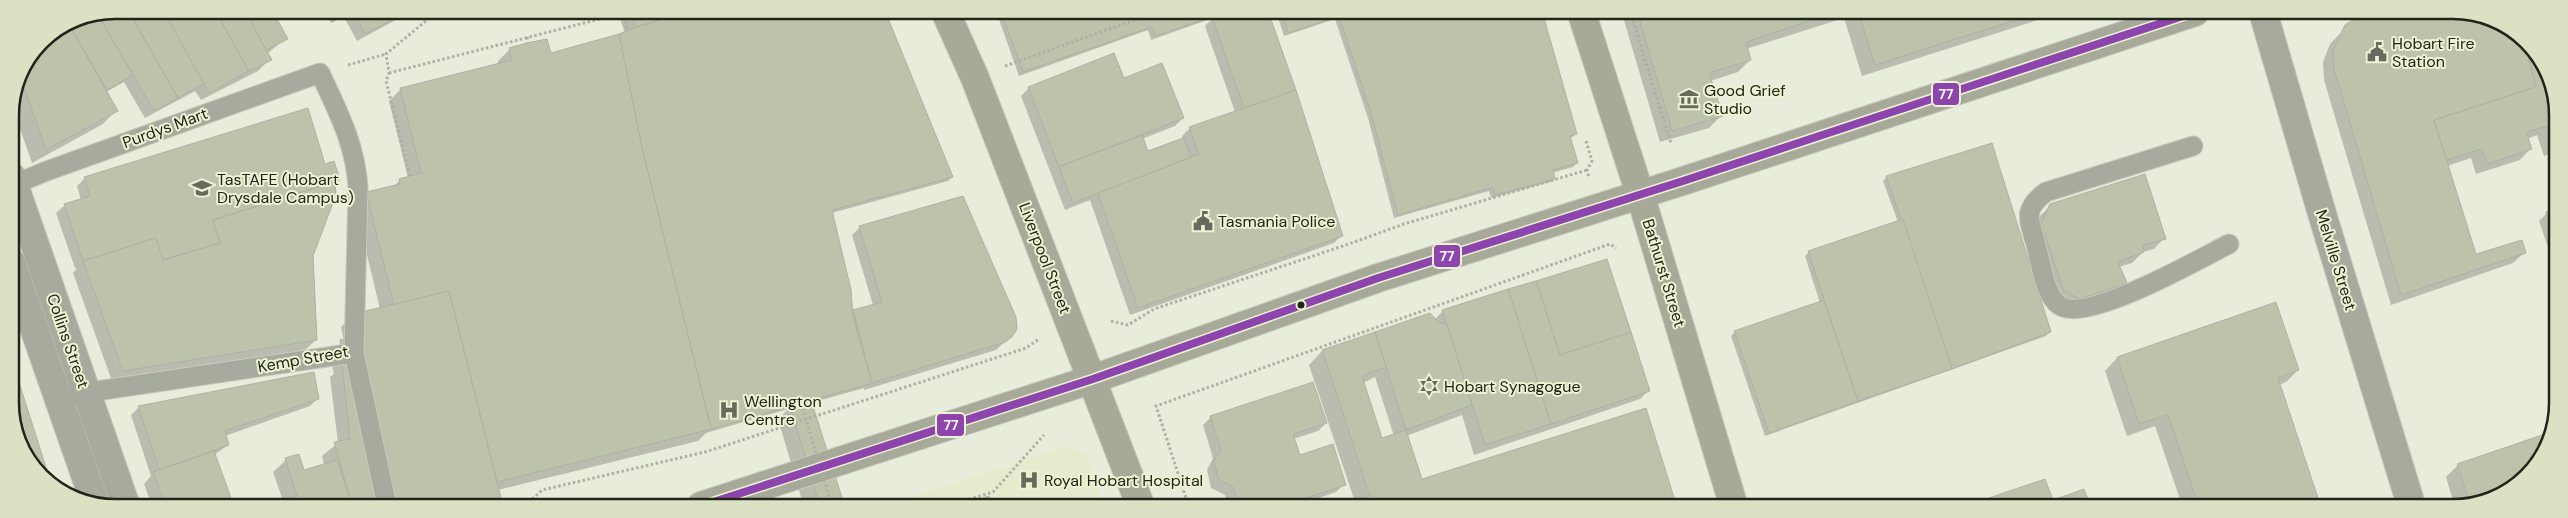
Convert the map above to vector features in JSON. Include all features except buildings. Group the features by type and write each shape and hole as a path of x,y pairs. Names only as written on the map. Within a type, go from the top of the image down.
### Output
{"main road":[{"name":"Liverpool Street","path":"948,19 974,78 1139,499"},
{"name":"Bathurst Street","path":"1584,19 1640,194 1732,499"},
{"path":"723,499 1093,379 1378,278 2174,19"}],"street":[{"name":"Melville Street","path":"2265,19 2409,499"},
{"name":"Collins Street","path":"19,202 124,499"},
{"path":"19,285 93,496"}],"lane":[{"name":"Purdys Mart","path":"19,180 320,72"},
{"name":"Kemp Street","path":"58,397 354,354 357,164 351,139 320,72"},
{"path":"2193,146 2046,192 2034,202 2028,216 2050,293 2060,306 2074,310 2121,297 2229,244"},
{"path":"354,354 385,499"}],"path":[{"path":"320,72 386,54 428,19"},
{"path":"389,73 595,19"},
{"path":"624,19 628,31"},
{"path":"974,78 1138,19"},
{"path":"1632,19 1671,144"},
{"path":"527,37 528,43"},
{"path":"386,54 389,73 386,81 410,176"},
{"path":"1663,138 1669,136"},
{"path":"1111,321 1128,325 1154,309 1346,246 1404,224 1587,170"},
{"path":"1186,499 1156,406 1610,244 1616,248"},
{"path":"532,499 542,490 705,452 1026,348 1039,339"},
{"path":"801,403 830,499"},
{"path":"971,499 993,492 1044,435"}],"shaded area":[{"name":"Royal Hobart Hospital","path":"1066,446 1085,453 1101,499 905,499"}],"transit line":[{"name":"77","path":"723,499 1093,379 1378,278 1683,181 2174,19"}],"place":[{"name":"Hobart Fire Station","path":"2377,52"},
{"name":"Good Grief Studio","path":"1689,99"},
{"name":"TasTAFE (Hobart Drysdale Campus)","path":"202,188"},
{"name":"Tasmania Police","path":"1203,221"},
{"name":"Hobart Synagogue","path":"1429,386"},
{"name":"Wellington Centre","path":"729,410"},
{"name":"Royal Hobart Hospital","path":"1029,480"}]}
